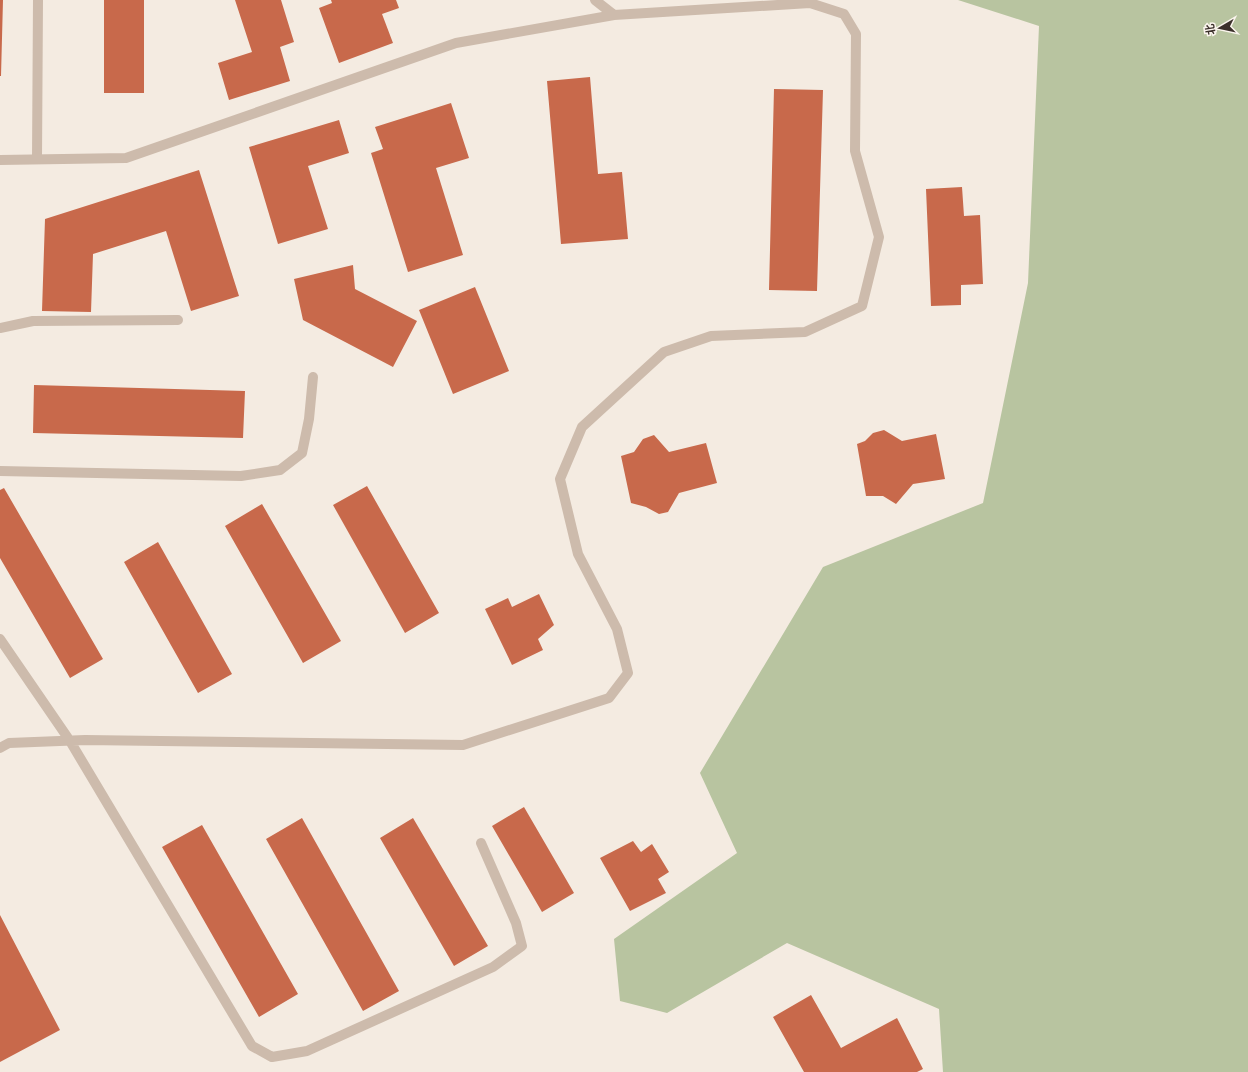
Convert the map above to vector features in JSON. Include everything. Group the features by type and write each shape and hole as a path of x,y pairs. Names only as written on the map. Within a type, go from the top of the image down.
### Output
{"street":[{"path":"37,159 38,0"},
{"path":"595,0 614,15"},
{"path":"0,160 126,158 456,43 614,15 810,3 844,14 856,34 854,151 879,237 862,306 805,332 711,336 664,352 582,427 560,479 578,554 617,629 628,673 609,698 463,745 70,741 9,743 0,748"},
{"path":"0,328 33,321 178,320"},
{"path":"0,470 241,476 280,470 302,453 309,419 313,377"},
{"path":"0,639 70,741 252,1046 272,1057 307,1051 493,967 522,946 516,923 481,844"}],"green space":[{"path":"958,0 1248,0 1248,1072 943,1072 939,1009 787,943 667,1013 620,1001 614,939 737,853 700,773 823,567 983,503 1028,283 1039,26"}],"building":[{"path":"0,0 3,0 1,76 0,76"},
{"path":"104,0 144,0 144,93 104,93"},
{"path":"235,0 281,0 294,42 280,47 290,81 229,100 218,63 252,52"},
{"path":"331,0 396,0 399,8 382,14 393,43 339,63 319,8 332,3"},
{"path":"590,77 598,174 622,172 628,239 561,244 547,81"},
{"path":"774,89 823,90 817,291 769,290"},
{"path":"451,103 469,158 436,168 463,255 408,272 371,153 383,149 375,127"},
{"path":"339,120 349,153 308,166 328,229 278,244 249,147"},
{"path":"199,170 239,296 191,311 166,231 93,254 91,312 42,311 45,219"},
{"path":"962,187 964,216 980,215 983,284 961,285 961,305 931,306 926,189"},
{"path":"353,265 355,289 417,321 393,367 303,320 294,279"},
{"path":"475,287 509,371 453,394 419,310"},
{"path":"34,385 245,391 243,438 33,433"},
{"path":"884,430 902,441 936,434 945,479 913,484 896,504 883,496 866,496 857,444 865,441 873,433"},
{"path":"654,435 669,452 706,443 717,483 679,493 668,512 659,514 646,507 631,503 621,456 634,452 643,439"},
{"path":"367,486 439,613 405,633 333,505"},
{"path":"4,488 103,659 70,678 0,558 0,490"},
{"path":"262,504 341,641 303,663 225,526"},
{"path":"158,542 232,674 198,693 124,562"},
{"path":"539,594 554,625 538,639 543,650 512,665 485,609 508,598 512,607"},
{"path":"524,807 574,893 542,912 492,826"},
{"path":"302,818 399,991 363,1011 266,839"},
{"path":"413,818 488,946 454,966 380,838"},
{"path":"202,825 298,994 259,1017 162,847"},
{"path":"633,841 641,852 652,844 669,872 658,879 666,893 630,911 600,858"},
{"path":"0,915 60,1030 0,1062"},
{"path":"811,995 841,1048 897,1018 923,1069 917,1072 804,1072 773,1017"}]}
